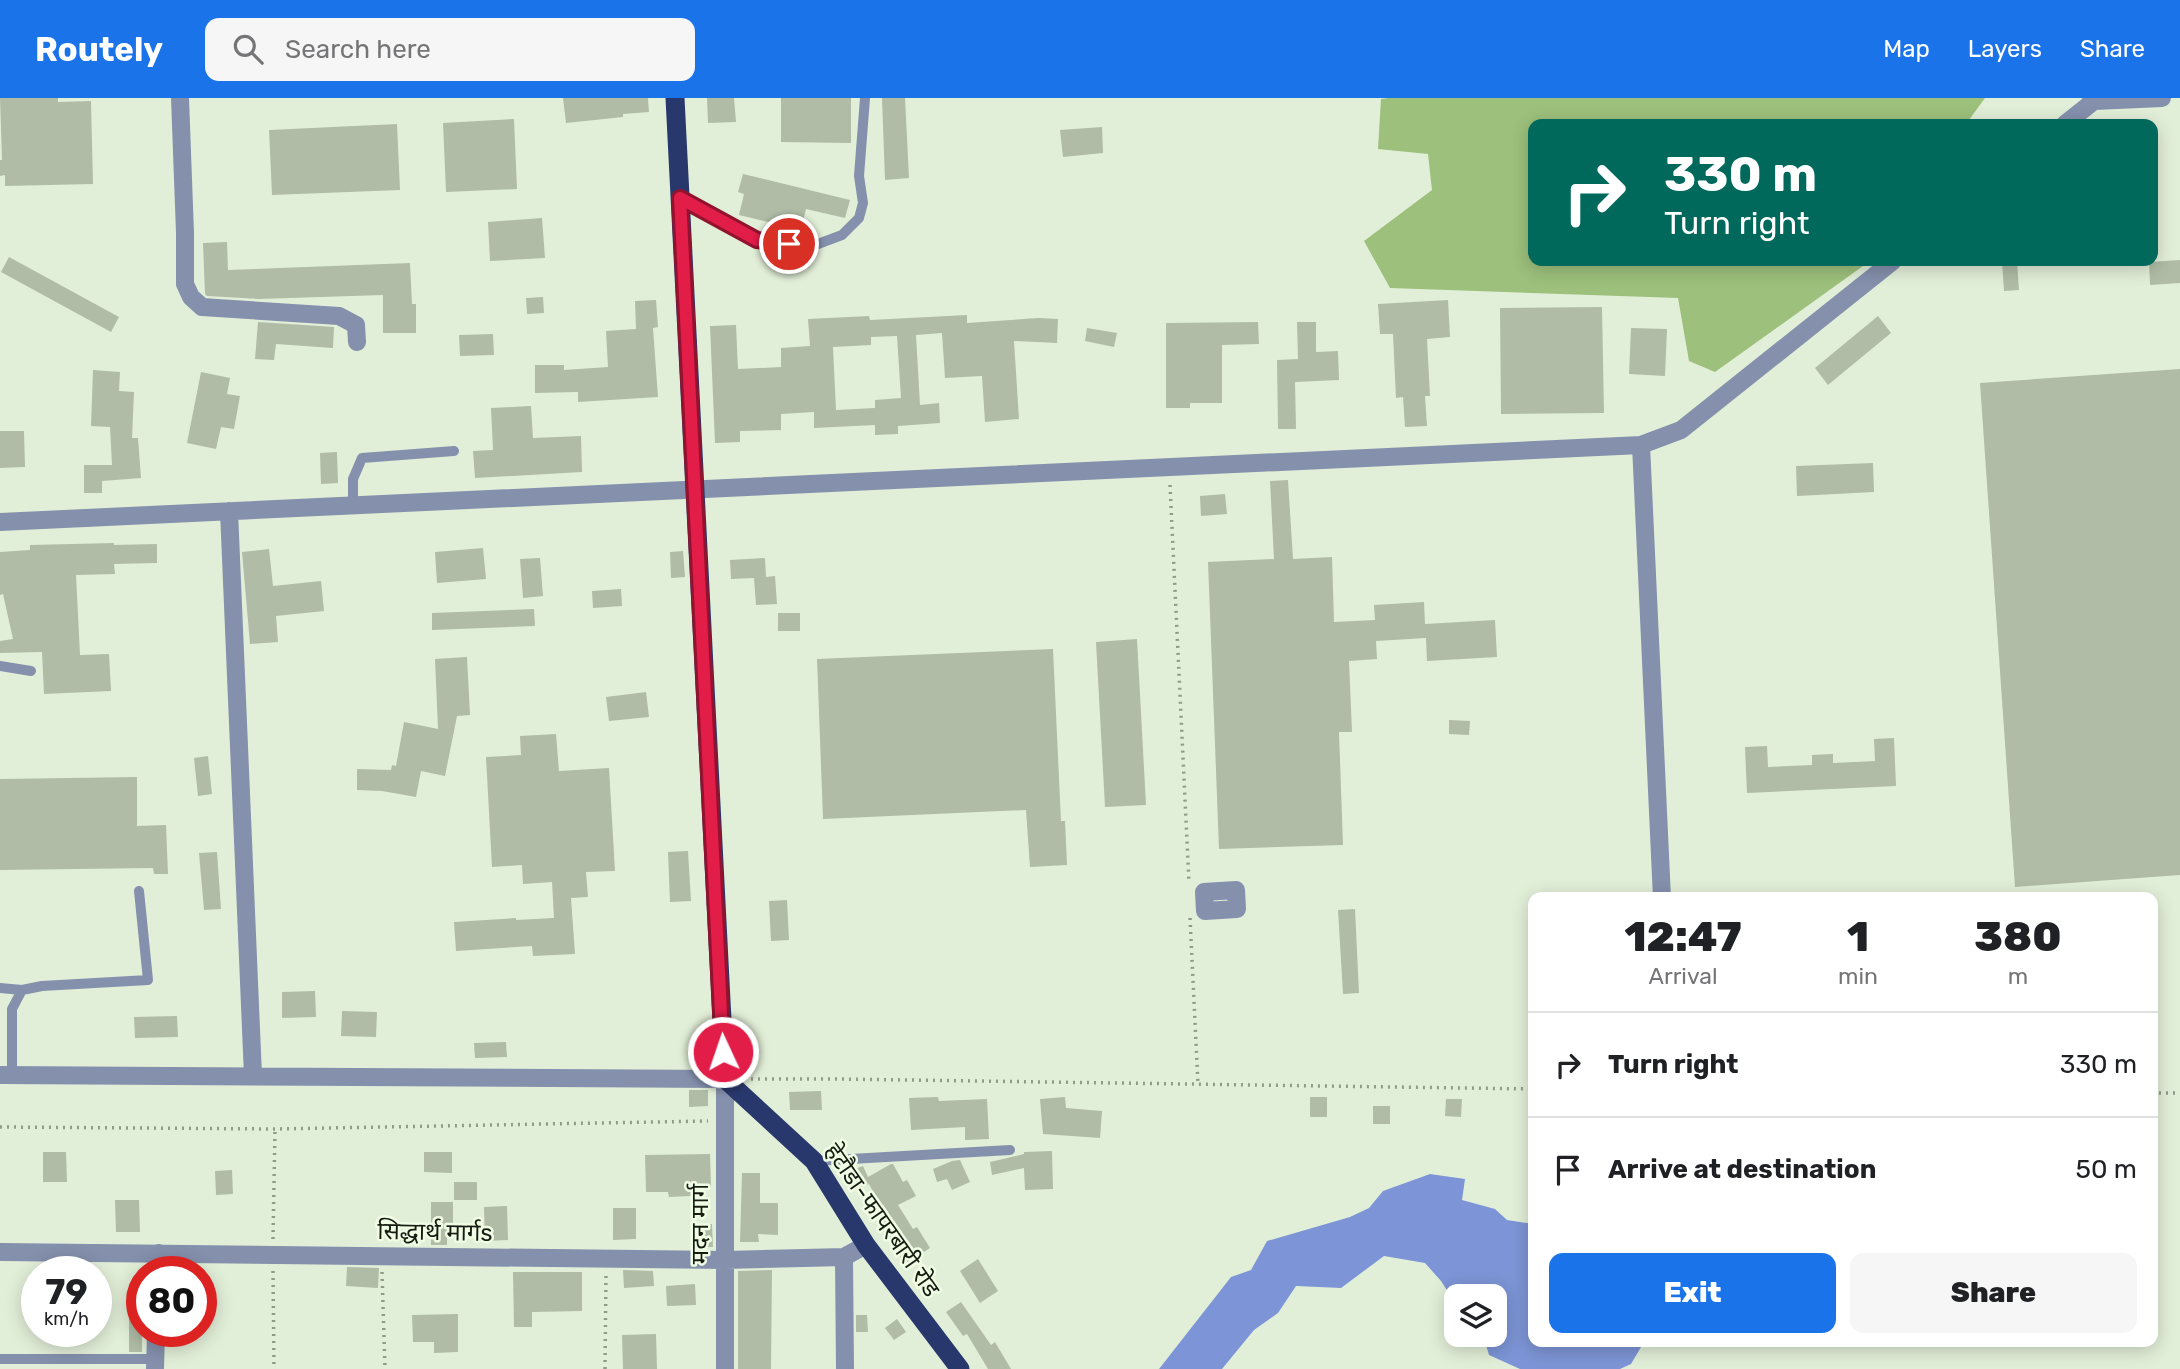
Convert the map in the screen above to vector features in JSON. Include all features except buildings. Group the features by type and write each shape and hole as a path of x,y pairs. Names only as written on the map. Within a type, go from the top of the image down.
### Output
{"highway":[{"path":"676,98 724,1079"},
{"name":"हेटौडा-फापरबारी रोड","path":"724,1079 814,1161 866,1245 960,1369"}],"street":[{"path":"180,98 185,284 191,297 202,307 339,316 356,325 357,342"},
{"path":"2071,119 2093,100 2162,98"},
{"path":"0,522 1641,445 1681,430 1887,266"},
{"path":"1641,445 1661,892"},
{"path":"229,511 253,1076"},
{"path":"6,1075 724,1079"},
{"name":"मदन मार्ग","path":"724,1079 725,1369"},
{"name":"सिद्धार्थ मार्गs","path":"0,1252 725,1260 844,1256 866,1245"},
{"path":"844,1256 845,1369"}],"lane":[{"path":"680,198 757,240 818,244 842,235 859,218 863,203 859,176 865,98"},
{"path":"353,506 353,479 362,458 454,451"},
{"path":"0,666 31,671"},
{"path":"0,988 22,990 42,986 148,980 139,891"},
{"path":"6,1075 12,1009 22,990"},
{"path":"814,1161 1010,1150"},
{"path":"0,1359 155,1364"}],"path":[{"path":"1170,467 1189,892"},
{"path":"1190,906 1198,1084"},
{"path":"724,1079 1528,1089"},
{"path":"2158,1093 2180,1093"},
{"path":"0,1127 275,1129 724,1120"},
{"path":"382,1256 385,1369"},
{"path":"605,1369 606,1258"}],"green space":[{"path":"1985,98 1970,119 1528,119 1528,266 1863,266 1715,372 1689,361 1678,298 1390,288 1364,241 1432,190 1428,154 1378,149 1381,99"}],"water":[{"path":"1430,1174 1465,1179 1462,1200 1495,1209 1507,1220 1528,1223 1528,1347 1641,1347 1631,1364 1620,1369 1520,1369 1489,1355 1487,1347 1507,1347 1507,1284 1444,1286 1425,1263 1384,1256 1341,1288 1296,1286 1278,1313 1254,1330 1222,1369 1159,1369 1231,1277 1251,1270 1267,1241 1350,1217 1369,1208 1383,1191"}],"route":[{"path":"723,1052 680,198 757,240 789,244"}]}
